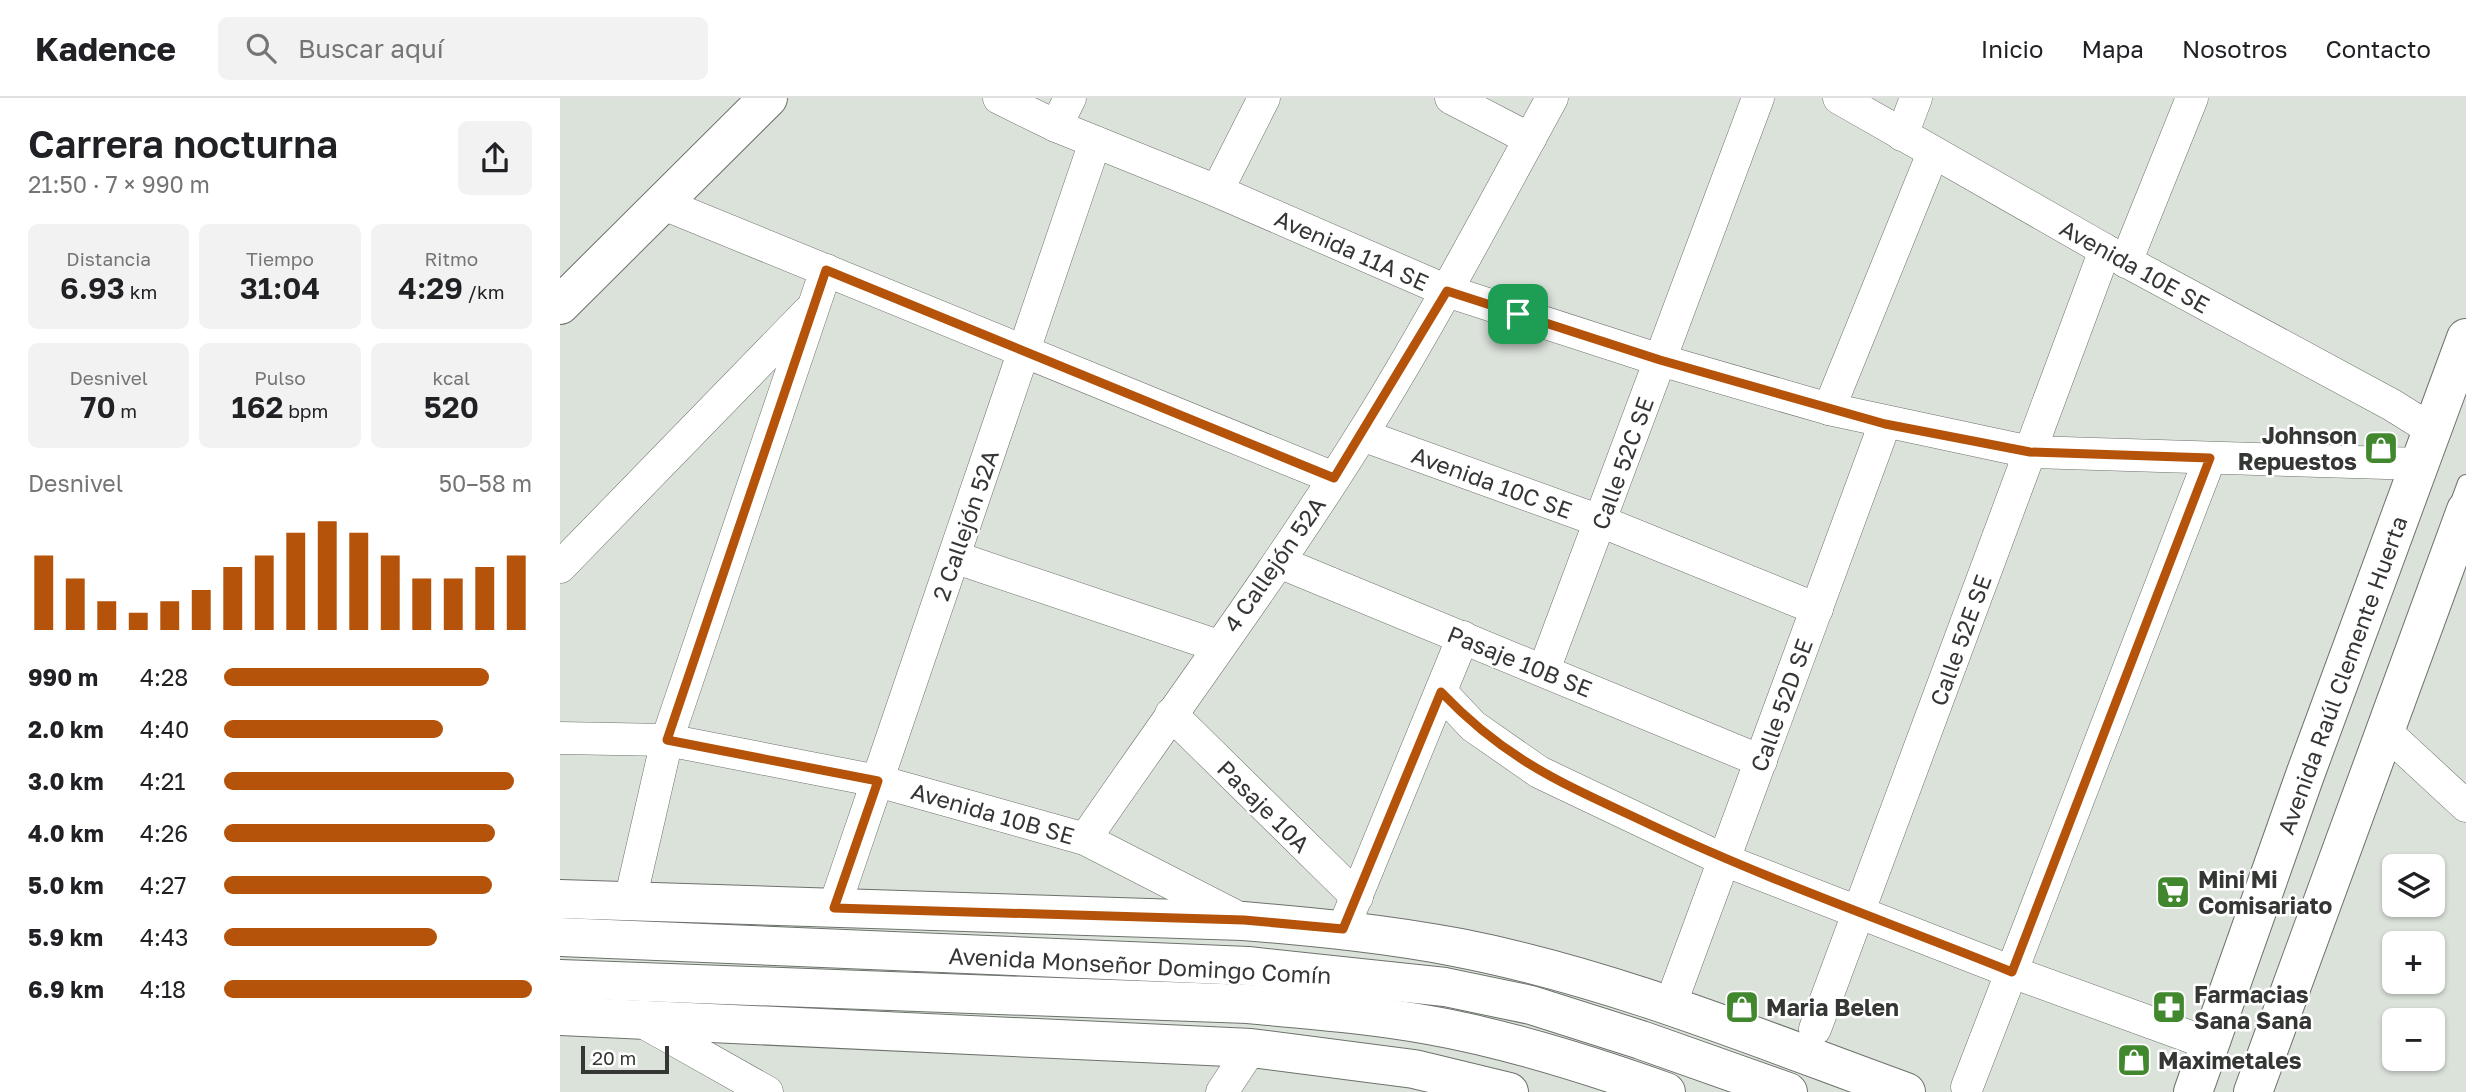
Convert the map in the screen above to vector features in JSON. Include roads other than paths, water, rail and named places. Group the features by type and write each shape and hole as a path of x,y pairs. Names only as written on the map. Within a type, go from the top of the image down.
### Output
{"main road":[{"path":"560,305 768,98"},
{"name":"Avenida Raúl Clemente Huerta","path":"2193,1092 2466,338"},
{"path":"2253,1092 2463,531"},
{"name":"Avenida Monseñor Domingo Comín","path":"560,899 1244,920 1350,913 1461,948 1542,967 1670,1007 1906,1092"},
{"path":"1082,916 1083,961"},
{"name":"Avenida Monseñor Domingo Comín","path":"560,937 1248,966 1445,987 1531,1005 1641,1040 1788,1092"},
{"path":"1531,1005 1542,967"},
{"name":"Avenida Monseñor Domingo Comín","path":"560,979 1248,1004 1431,1025 1618,1074 1666,1092"},
{"path":"1094,998 1094,1039"},
{"path":"560,1016 1251,1048 1414,1069 1490,1089"}],"street":[{"name":"Avenida 11A SE","path":"999,98 1056,126 1217,191 1447,291 1660,360 1885,424 2030,452 2210,458 2426,447"},
{"path":"1056,126 1070,98"},
{"path":"1217,191 1264,98"},
{"path":"1451,98 1530,139"},
{"name":"4 Callejón 52A","path":"1085,838 1279,562 1362,435 1447,291 1552,98"},
{"name":"Calle 52C SE","path":"1544,670 1758,98"},
{"name":"Avenida 10E SE","path":"1839,98 2115,256 2392,405 2426,447"},
{"path":"1902,135 1916,98"},
{"name":"Calle 52E SE","path":"1815,1029 2030,452 2115,256 2192,98"},
{"name":"2 Callejón 52A","path":"834,908 1095,142"},
{"path":"1829,409 1933,153"},
{"path":"661,204 1334,478"},
{"path":"630,901 667,740 826,270"},
{"path":"560,567 814,305"},
{"name":"Calle 52D SE","path":"1677,987 1885,424"},
{"name":"Avenida 10C SE","path":"1362,435 1600,521 1817,609"},
{"path":"1967,1087 2210,458"},
{"path":"954,557 1218,646"},
{"name":"Pasaje 10B SE","path":"1279,562 1761,761"},
{"path":"1350,913 1464,637"},
{"path":"1441,692 1473,726 1539,772 1724,860 1859,910 2012,972 2210,1044"},
{"name":"Pasaje 10A","path":"1171,714 1350,913"},
{"path":"2386,732 2466,806"},
{"name":"Avenida 10B SE","path":"560,738 667,740 878,781 1085,838 1244,920"},
{"path":"641,1021 767,1092"},
{"path":"1222,1092 1251,1048"}],"lane":[{"path":"2237,1092 2466,482"}],"place":[{"name":"Johnson Repuestos","path":"2381,448"},
{"name":"Mini Mi Comisariato","path":"2173,892"},
{"name":"Maria Belen","path":"1742,1007"},
{"name":"Farmacias Sana Sana","path":"2169,1007"},
{"name":"Maximetales","path":"2134,1060"}]}
